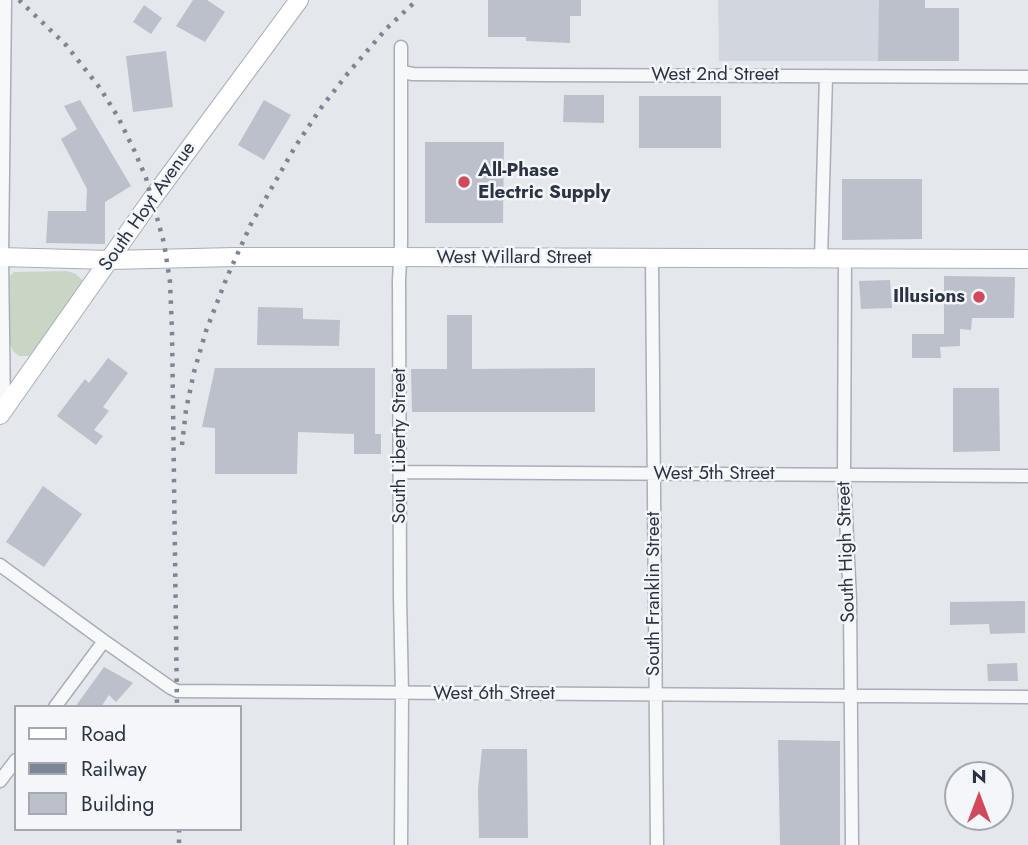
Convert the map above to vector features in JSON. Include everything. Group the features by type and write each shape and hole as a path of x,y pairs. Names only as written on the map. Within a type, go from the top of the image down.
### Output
{"street":[{"path":"2,412 1,257 5,0"},
{"name":"South Hoyt Avenue","path":"2,412 152,199 299,0"},
{"name":"South Liberty Street","path":"401,47 401,845"},
{"name":"West 2nd Street","path":"402,72 1028,77"},
{"path":"821,259 826,76"},
{"name":"West Willard Street","path":"1,257 110,260 235,257 1028,259"},
{"name":"South Franklin Street","path":"652,258 657,845"},
{"name":"South High Street","path":"845,259 845,475 850,601 852,845"},
{"name":"West 5th Street","path":"400,472 1028,475"},
{"name":"West 6th Street","path":"0,565 177,691 1028,697"},
{"path":"56,705 104,641"},
{"path":"0,781 14,763"}],"shaded area":[{"path":"718,0 879,0 880,61 719,61"}],"green space":[{"path":"67,271 76,274 83,281 81,288 29,356 19,356 10,343 10,276 14,272"}],"building":[{"path":"193,0 207,0 225,12 205,42 176,26"},
{"path":"488,0 581,0 581,16 570,16 570,43 526,41 526,37 488,37"},
{"path":"879,0 925,0 925,8 959,8 959,61 878,61"},
{"path":"144,5 162,18 151,34 133,22"},
{"path":"166,51 173,107 133,112 126,56"},
{"path":"564,95 604,95 604,123 563,122"},
{"path":"639,96 721,96 721,148 639,148"},
{"path":"80,100 131,186 105,202 105,244 46,243 48,211 86,211 87,189 61,139 77,129 64,106"},
{"path":"264,100 291,115 264,160 238,145"},
{"name":"All-Phase Electric Supply","path":"425,142 504,142 503,223 425,223"},
{"path":"842,179 922,179 922,239 842,240"},
{"name":"Illusions","path":"944,276 1015,277 1014,318 972,318 971,330 960,329 960,346 940,347 941,358 912,358 912,334 944,334"},
{"path":"890,280 892,308 861,309 859,281"},
{"path":"258,307 303,308 303,319 340,320 339,346 257,345"},
{"path":"447,315 472,315 472,369 595,368 595,412 412,412 411,369 447,369"},
{"path":"108,358 128,373 103,407 109,411 94,430 103,436 96,445 57,416 85,379 89,383"},
{"path":"215,368 375,368 375,434 381,434 381,454 354,454 354,434 298,432 297,474 215,474 215,428 202,427"},
{"path":"953,388 999,388 1000,451 953,452"},
{"path":"43,486 82,514 44,567 6,542"},
{"path":"1025,601 1025,633 990,634 989,624 950,625 950,602"},
{"path":"1017,663 1018,681 988,681 987,664"},
{"path":"104,667 133,683 116,702 109,695 102,705 76,705"},
{"path":"778,740 840,741 840,845 780,845"},
{"path":"482,749 527,749 528,838 479,838 478,789"}],"railway":[{"path":"19,0 66,45 100,88 118,117 146,178 164,243 170,282 172,330 177,705"},
{"path":"182,445 186,410 206,331 251,224 295,147 321,108 387,28 417,0"},
{"path":"179,831 179,845"}],"place":[{"name":"All-Phase Electric Supply","path":"464,182"},
{"name":"Illusions","path":"979,297"}]}
